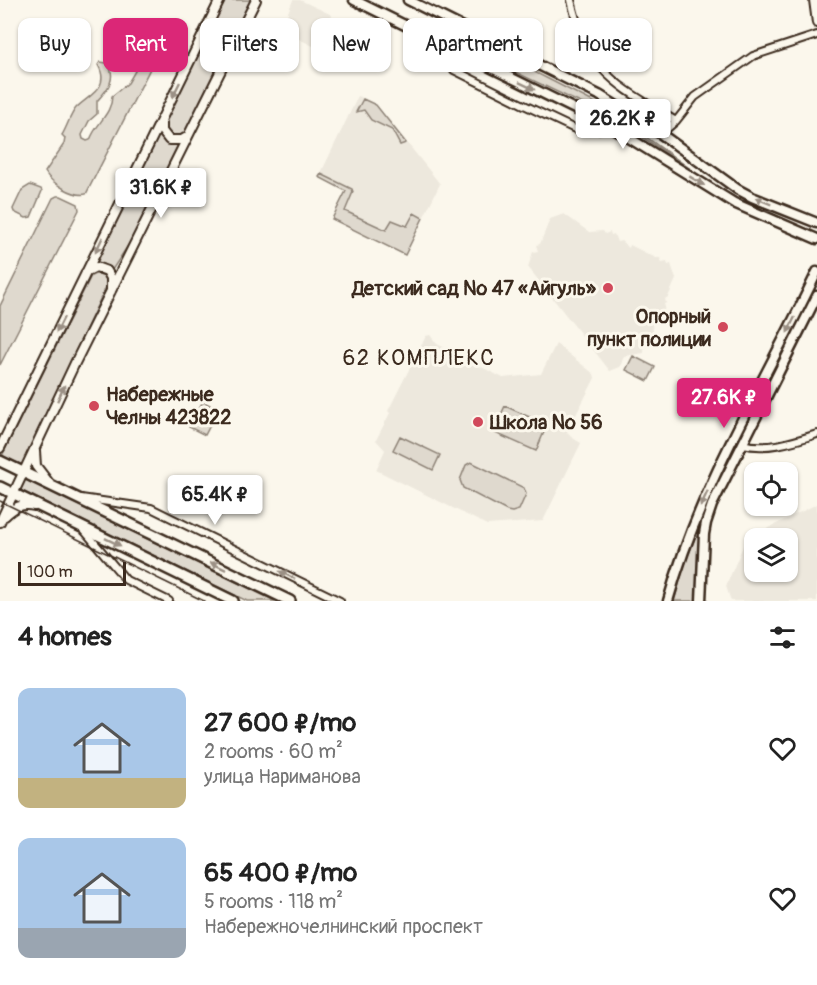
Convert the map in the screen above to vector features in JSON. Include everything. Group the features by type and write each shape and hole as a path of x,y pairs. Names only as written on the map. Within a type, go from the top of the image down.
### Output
{"main road":[{"path":"408,0 599,95 661,134 737,189 817,223"},
{"path":"356,1 403,24"},
{"path":"498,72 613,128 734,203 817,239"},
{"path":"668,601 702,504 817,272"},
{"path":"700,601 706,523 817,296"},
{"path":"0,461 290,601"},
{"path":"0,487 233,601"}],"street":[{"path":"0,448 220,0"},
{"path":"1,520 256,0"},
{"path":"570,0 590,56 604,73 620,86 676,121"},
{"path":"814,0 817,23"},
{"path":"661,134 676,121 695,97 753,56 817,35"},
{"path":"458,72 579,131 613,128"},
{"path":"163,118 162,131 169,140 182,140 189,135"},
{"path":"86,272 96,267 107,271 111,278 111,292"},
{"path":"0,438 7,432"},
{"path":"743,444 768,445 817,434"},
{"path":"36,446 34,458 36,466 52,486"},
{"path":"77,497 151,508 340,601"},
{"path":"1,520 12,509 19,506 27,504 41,508"},
{"path":"78,524 126,580 169,601"}],"shaded area":[{"path":"225,0 251,0 242,18 216,18"},
{"path":"293,0 300,0 332,15 330,18 311,18 311,45 299,39 299,18 286,18"},
{"path":"200,51 200,72 216,72 186,133 179,136 170,135 165,128 165,122"},
{"path":"100,62 103,62 103,72 111,72 110,84 97,101 97,114 89,121 82,135 83,139 90,140 107,113 112,96 128,83 134,72 148,72 86,194 75,193 63,188 45,172 64,144 65,138 62,135 74,111 100,85 102,80 98,65"},
{"path":"516,72 534,72 607,109 692,170 618,121"},
{"path":"358,96 376,104 440,184 405,255 332,219 346,191 319,177"},
{"path":"363,99 376,105 406,143 400,145 392,130 371,120 364,110 356,112"},
{"path":"159,135 168,144 179,145 129,244 112,270 104,264 95,262"},
{"path":"321,174 352,189 353,192 345,211 386,230 392,220 407,226 414,213 423,218 405,255 332,219 346,191 319,177"},
{"path":"30,185 42,191 31,217 26,218 14,212 13,209 22,190"},
{"path":"57,196 78,204 79,210 0,365 0,306 53,198"},
{"name":"Детский сад № 47 «Айгуль»","path":"564,214 589,232 603,231 605,234 610,232 611,235 614,234 617,242 621,241 629,248 630,245 660,258 662,263 671,264 676,279 665,299 665,307 660,318 657,319 658,322 652,324 652,335 646,337 648,342 644,353 624,356 620,367 610,371 528,267 533,252 538,251 536,245 540,244 550,219"},
{"path":"103,275 107,282 106,287 22,465 2,456 91,276"},
{"name":"Школа № 56","path":"430,335 437,344 503,378 541,374 556,344 594,374 595,378 567,432 581,443 543,521 487,525 376,470 385,450 376,440 426,336"},
{"path":"633,356 655,367 648,381 626,370"},
{"path":"203,401 218,410 205,435 189,427"},
{"path":"505,406 547,425 536,451 493,432"},
{"path":"400,436 440,455 433,470 393,450"},
{"path":"471,462 524,488 526,494 519,510 507,511 463,488 460,480 466,465"},
{"path":"25,479 275,601 247,601 20,490"},
{"path":"817,504 817,601 731,601 726,586 744,544 744,582 798,582 798,528 768,528 793,516 798,516 798,513"},
{"path":"696,535 700,540 696,601 674,601 684,567"}],"tram line":[{"path":"0,501 204,601"}],"place":[{"name":"Детский сад № 47 «Айгуль»","path":"608,288"},
{"name":"Опорный пункт полиции","path":"723,327"},
{"name":"Набережные Челны 423822","path":"94,406"},
{"name":"Школа № 56","path":"478,422"}],"district":[{"name":"62 КОМПЛЕКС","path":"419,357"}]}
